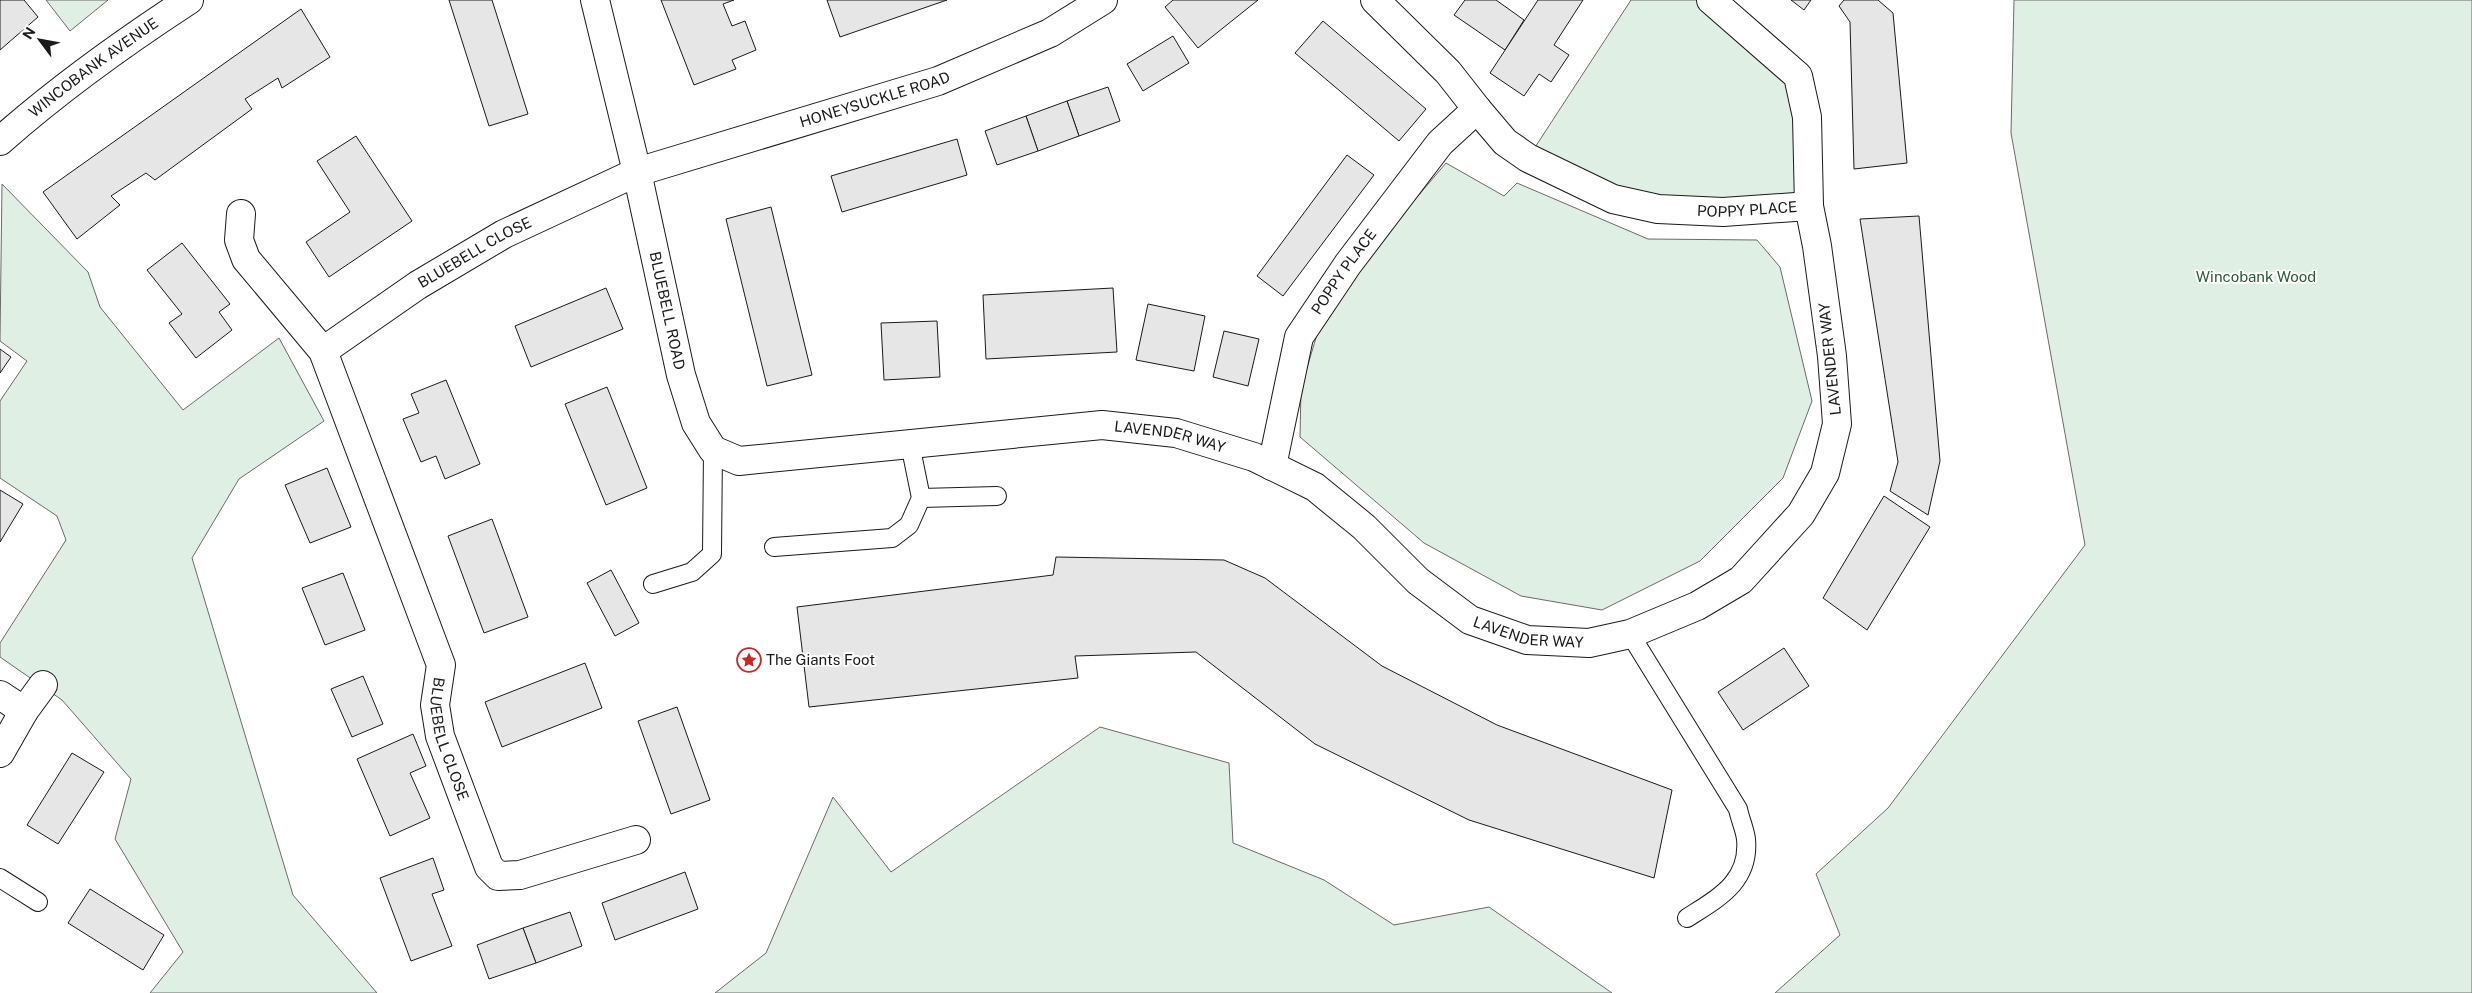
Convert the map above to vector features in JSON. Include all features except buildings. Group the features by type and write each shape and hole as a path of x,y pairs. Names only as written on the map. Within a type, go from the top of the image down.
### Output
{"street":[{"name":"WINCOBANK AVENUE","path":"0,141 51,96 136,34 189,0"},
{"name":"BLUEBELL ROAD","path":"595,0 637,172 681,375 696,423 713,450"},
{"name":"HONEYSUCKLE ROAD","path":"637,172 938,81 1050,33 1103,0"},
{"name":"POPPY PLACE","path":"1374,0 1448,72 1505,142 1528,158 1613,199 1658,209 1723,212 1808,206"},
{"name":"LAVENDER WAY","path":"713,450 739,461 1102,425 1176,432 1254,457 1315,487 1364,527 1418,581 1470,620 1527,640 1589,643 1630,634 1697,606 1741,580 1801,514 1825,473 1837,424 1832,356 1817,246 1808,206 1807,117 1798,76 1711,0"},
{"name":"POPPY PLACE","path":"1272,466 1299,336 1348,264 1440,143 1477,109"},
{"name":"BLUEBELL CLOSE","path":"323,351 418,286 504,234 637,172"},
{"name":"BLUEBELL CLOSE","path":"242,214 239,240 246,259 323,351 441,665 435,705 440,736 489,867 498,876 520,875 636,840"},
{"path":"0,753 24,712 43,685"},
{"path":"0,695 24,712"}],"lane":[{"path":"774,547 892,538 908,525 921,498 910,444"},
{"path":"653,584 692,572 712,554 713,450"},
{"path":"921,498 997,496"},
{"path":"1630,634 1738,809 1746,840 1744,866 1729,891 1687,918"},
{"path":"0,878 38,902"}],"green space":[{"path":"46,0 108,0 70,31"},
{"path":"1631,0 1711,0 1798,76 1809,206 1658,209 1528,158"},
{"name":"Wincobank Wood","path":"2014,0 2472,0 2472,993 1775,993 1840,935 1816,874 1888,808 2085,545 2011,133"},
{"path":"1446,163 1504,196 1517,183 1648,239 1757,240 1780,267 1812,401 1783,478 1700,561 1602,610 1521,596 1424,543 1300,437 1301,388 1321,321 1390,229"},
{"path":"2,184 88,272 100,307 183,410 279,338 324,421 239,479 192,558 293,895 377,993 150,993 183,952 115,839 131,779 62,700 0,657 0,643 66,540 57,516 0,478 0,401 27,361 0,341"},
{"path":"1100,727 1229,763 1233,843 1324,880 1394,925 1489,907 1612,993 715,993 766,953 833,797 891,872"}],"place":[{"name":"The Giants Foot","path":"749,660"}]}
